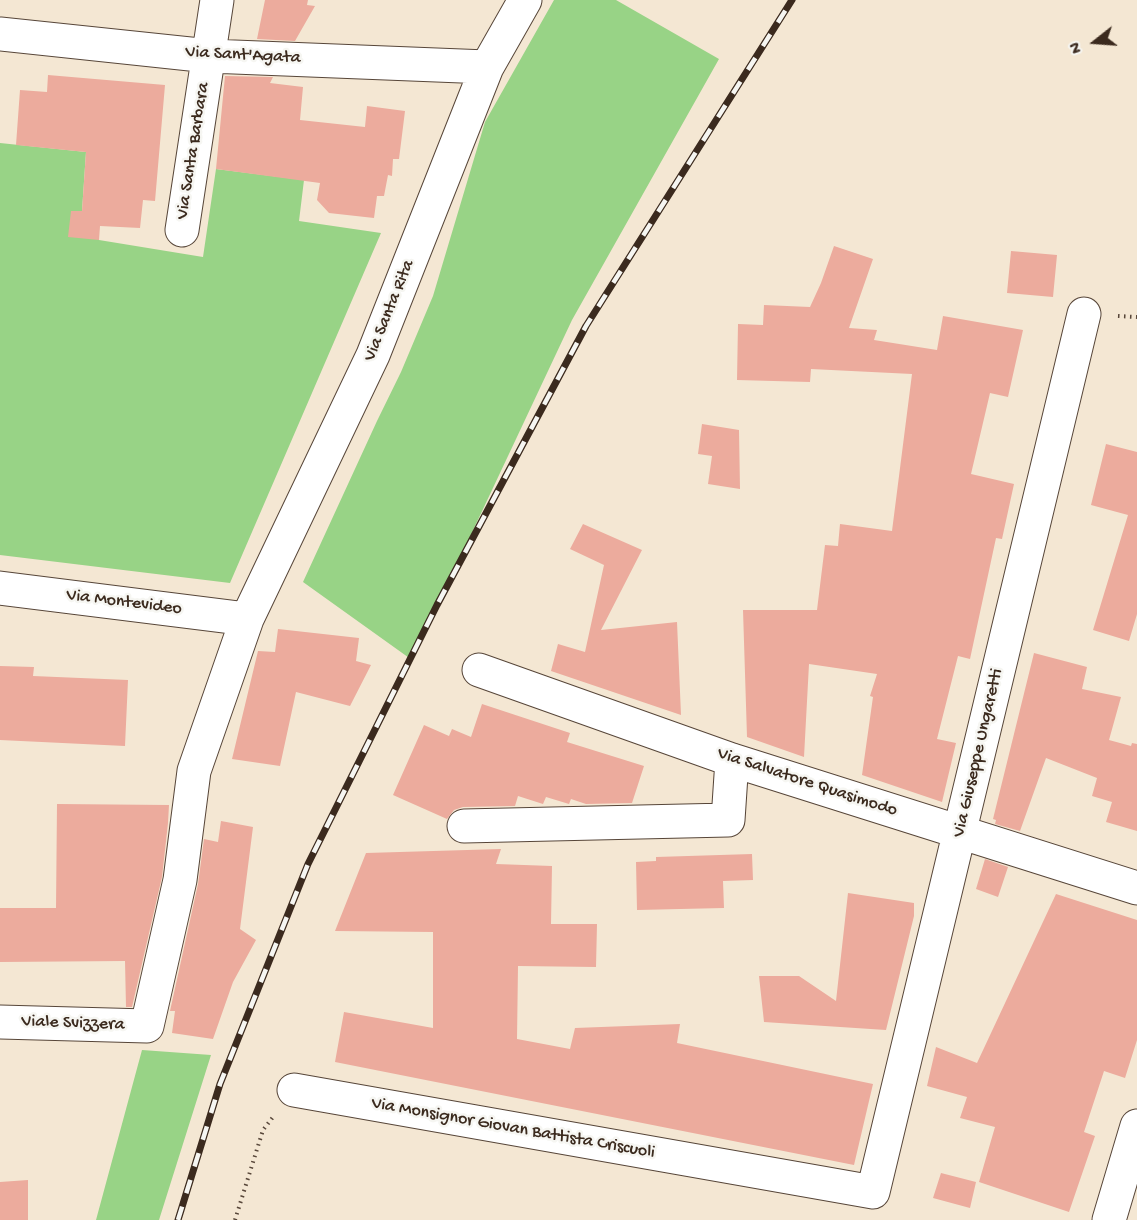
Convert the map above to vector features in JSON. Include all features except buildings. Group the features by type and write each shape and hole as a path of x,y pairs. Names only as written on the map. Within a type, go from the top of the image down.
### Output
{"street":[{"name":"Via Santa Barbara","path":"182,230 217,0"},
{"name":"Via Santa Rita","path":"147,1026 180,880 194,771 247,619 373,355 487,67 525,0"},
{"name":"Via Sant'Agata","path":"0,34 209,56 487,67"},
{"name":"Via Giuseppe Ungaretti","path":"873,1192 1084,314"},
{"name":"Via Montevideo","path":"0,588 247,619"},
{"name":"Via Salvatore Quasimodo","path":"479,670 732,760 1137,888"},
{"path":"464,826 728,820 732,760"},
{"name":"Viale Svizzera","path":"0,1022 147,1026"},
{"name":"Via Monsignor Giovan Battista Criscuoli","path":"294,1090 873,1192"},
{"path":"1109,1220 1137,1126"}],"path":[{"path":"235,1220 263,1130 294,1090"}],"green space":[{"path":"554,0 616,0 719,59 572,320 412,660 303,582 401,372 433,296 485,122"},
{"path":"0,143 86,152 82,211 71,212 99,240 203,257 216,169 304,180 299,221 381,233 230,583 0,555"},
{"path":"142,1050 211,1055 159,1220 96,1220"}],"railway":[{"path":"178,1220 220,1084 308,864 437,605 586,326 792,0"}]}
